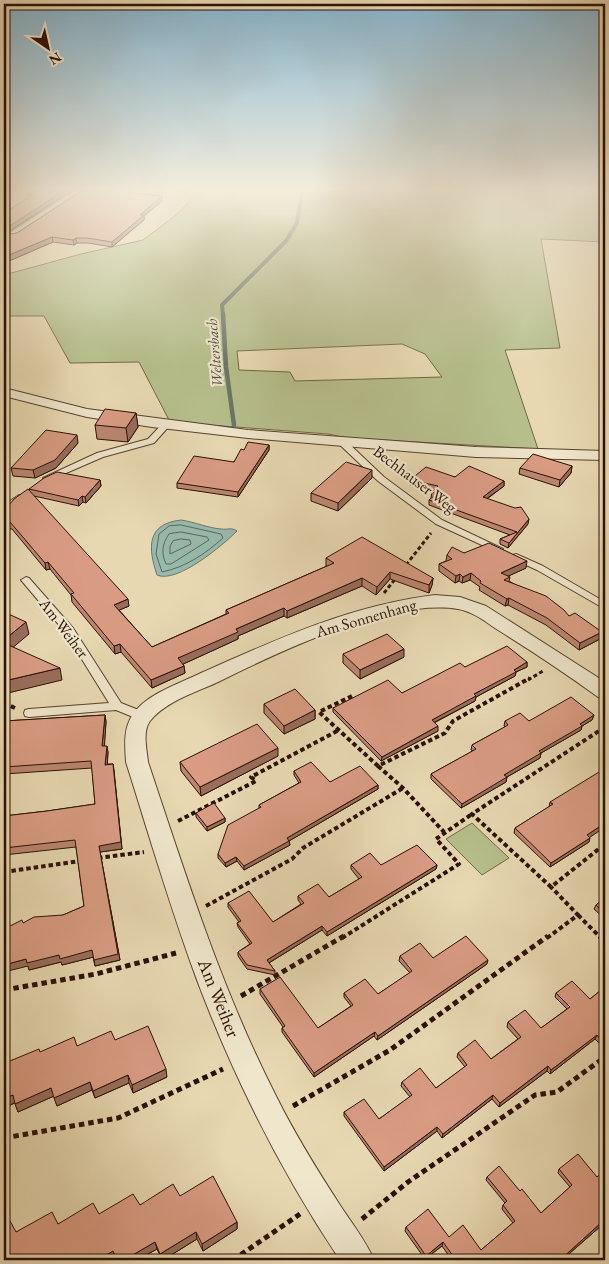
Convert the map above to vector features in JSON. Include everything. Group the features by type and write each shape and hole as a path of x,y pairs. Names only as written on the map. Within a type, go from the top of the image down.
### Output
{"street":[{"name":"Bechhauser Weg","path":"4,392 87,413 167,424 342,442 476,452 605,456"},
{"name":"Am Sonnenhang","path":"142,716 174,695 241,662 293,640 366,615 410,604 440,600 461,603 489,616 562,661 605,692"},
{"name":"Am Weiher","path":"142,716 134,737 137,762 198,947 244,1060 273,1117 340,1236 358,1260"}],"lane":[{"path":"40,480 100,455 151,441 167,424"},
{"name":"Bechhauser Weg","path":"342,442 381,479 439,522 540,568 605,606"},
{"path":"4,509 27,492"},
{"name":"Am Weiher","path":"26,580 69,630 117,706"},
{"path":"29,713 117,706 142,716"}],"path":[{"path":"403,569 439,522"},
{"path":"366,615 397,576"},
{"path":"378,766 445,733 453,721 562,661"},
{"path":"352,696 319,712 403,788 444,832"},
{"path":"222,1007 346,935 458,864 436,839 605,727"},
{"path":"4,872 162,840 256,781 251,777 339,730"},
{"path":"397,747 399,756"},
{"path":"188,916 292,859 303,848 403,788"},
{"path":"472,814 551,887 605,941"},
{"path":"551,887 605,844"},
{"path":"273,1117 390,1050 578,915"},
{"path":"4,990 96,974 198,947"},
{"path":"340,1236 408,1182 535,1095 557,1092 605,1057"},
{"path":"4,1138 118,1118 244,1060"},
{"path":"233,1260 319,1200"}],"green space":[{"path":"112,247 542,247 560,348 505,350 538,449 348,438 328,434 170,422 139,362 70,363 44,316 4,316 4,275","holes":["402,344 425,354 442,377 295,381 290,372 239,370 237,351"]},
{"path":"472,823 509,858 482,875 446,839"}],"water":[{"path":"181,520 237,531 211,553 187,569 166,576 157,575 152,556 152,539 161,526"}],"building":[{"path":"4,247 28,247 4,257"},
{"path":"105,409 136,413 126,428 95,425"},
{"path":"46,430 77,435 55,460 33,470 11,468"},
{"path":"248,442 269,445 238,492 177,483 194,456 234,462 241,449 244,450"},
{"path":"533,454 572,466 560,480 520,468"},
{"path":"346,462 372,470 338,503 311,493"},
{"path":"469,466 504,481 483,497 515,508 521,507 529,519 509,543 500,539 517,532 429,500 436,494 432,492 438,486 410,480 426,467 455,477"},
{"path":"57,472 100,480 85,497 82,496 78,500 29,489 44,478"},
{"path":"28,489 128,599 114,605 152,647 229,613 226,610 334,563 326,558 362,537 433,578 429,585 390,572 377,587 362,578 287,611 284,608 236,629 238,632 178,658 184,666 151,680 120,644 114,646 71,594 74,593 48,562 45,563 10,522 4,521 4,511 14,499"},
{"path":"489,543 527,561 501,573 510,577 504,580 546,596 569,616 575,613 602,632 580,643 547,618 509,598 507,599 480,583 481,581 471,573 463,577 460,574 456,576 439,564 452,559 447,555 452,547 464,553"},
{"path":"4,612 26,622 4,640"},
{"path":"387,634 404,649 360,670 343,654"},
{"path":"4,643 60,668 4,681"},
{"path":"507,646 527,662 514,670 516,672 474,694 476,696 432,720 438,726 382,757 333,708 388,680 402,693 460,663 465,667"},
{"path":"295,689 315,710 284,726 264,704"},
{"path":"571,697 594,715 580,724 582,726 539,751 541,753 504,775 507,777 462,804 431,774 476,749 472,745 508,725 505,721 520,713 529,721"},
{"path":"105,715 102,746 107,746 105,765 113,764 121,842 99,846 118,954 94,960 92,950 60,959 59,955 27,963 26,959 4,965 4,929 22,920 23,923 34,917 63,915 84,906 75,840 4,848 4,816 95,804 91,761 4,767 4,721"},
{"path":"257,724 278,748 200,787 180,762"},
{"path":"311,762 330,782 360,766 378,785 287,838 289,841 244,866 236,857 225,863 218,854 228,825 301,782 294,771"},
{"path":"604,769 605,823 587,835 590,838 551,863 515,828 553,804 550,802"},
{"path":"214,803 225,818 207,827 196,813"},
{"path":"417,845 437,865 327,932 322,926 267,960 275,971 247,965 238,952 252,943 237,923 241,921 228,903 249,891 273,922 304,903 298,896 318,884 329,897 362,877 351,865 370,853 381,865"},
{"path":"605,898 605,914 596,905"},
{"path":"466,936 488,960 378,1036 375,1032 314,1073 282,1028 285,1026 260,989 280,977 318,1028 353,1005 344,993 365,979 378,994 412,971 400,956 420,943 433,958"},
{"path":"572,981 590,999 605,987 605,1035 600,1039 597,1035 551,1070 548,1066 500,1103 493,1095 443,1134 437,1127 384,1167 344,1112 364,1099 379,1119 412,1095 402,1082 420,1068 436,1088 467,1065 458,1053 475,1040 491,1059 521,1037 508,1022 525,1010 541,1028 570,1007 556,993"},
{"path":"148,1026 166,1069 132,1085 128,1075 93,1091 90,1082 54,1098 51,1088 15,1104 13,1095 4,1098 4,1060 5,1063 39,1049 40,1052 74,1037 77,1046 111,1031 115,1040"},
{"path":"578,1154 597,1177 605,1170 605,1224 603,1221 560,1260 456,1260 443,1242 426,1256 406,1227 428,1209 449,1237 463,1225 481,1250 515,1221 503,1205 507,1201 487,1177 499,1166 520,1191 522,1189 541,1213 572,1185 559,1169"},
{"path":"213,1176 237,1222 202,1244 196,1232 160,1254 155,1242 124,1260 117,1260 113,1251 98,1260 4,1260 4,1225 10,1221 16,1232 52,1212 58,1224 93,1203 99,1214 133,1194 140,1205 173,1184 180,1196"}],"waterway":[{"name":"Weltersbach","path":"223,316 222,305 280,247"},
{"name":"Weltersbach","path":"223,314 226,367 234,425"}]}
